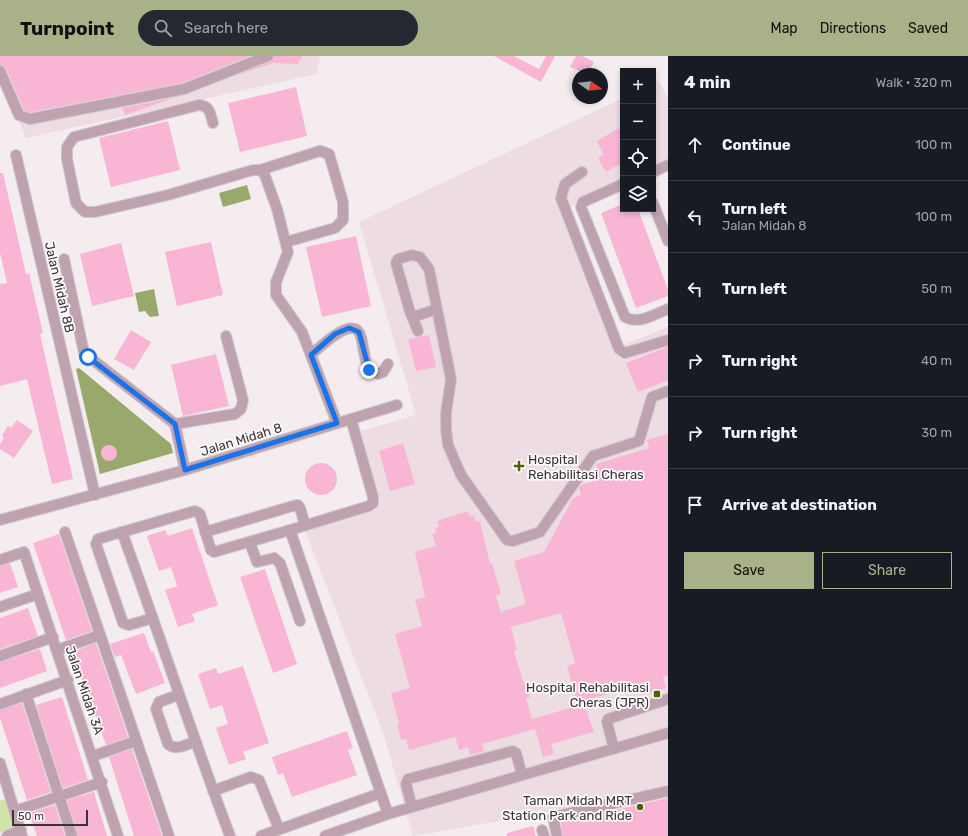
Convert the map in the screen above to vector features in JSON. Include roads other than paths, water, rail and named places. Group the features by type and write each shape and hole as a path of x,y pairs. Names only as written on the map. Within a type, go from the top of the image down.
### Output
{"street":[{"path":"0,71 19,115 30,119 184,89 268,56"},
{"path":"213,123 210,110 205,106 199,105 74,137 67,147 67,159 76,203 84,212 94,212 168,195 320,152 330,154 343,202 343,220 335,228 286,242"},
{"name":"Jalan Midah 8B","path":"16,155 95,495"},
{"path":"656,171 668,165"},
{"path":"260,170 264,174 286,242 287,257 276,282 276,295 302,332 337,423"},
{"path":"582,172 565,184 561,198 619,349 625,353 668,340"},
{"path":"620,185 583,202 581,207 624,317 631,321 640,320 668,309"},
{"path":"656,211 668,241"},
{"path":"418,331 410,312 396,263 398,259 416,256 426,265 437,309 451,378 452,387 446,413 448,445 461,475 507,540 513,541 540,532 593,456 639,441 652,397 668,391"},
{"path":"64,259 84,353 175,424 185,470"},
{"path":"413,317 437,309"},
{"path":"311,355 335,334 349,328 359,332 361,336 365,359 369,370 378,374 383,372 388,364"},
{"path":"175,424 235,414 241,409 243,400 226,336"},
{"name":"Jalan Midah 8","path":"0,520 185,470 397,405"},
{"path":"153,618 129,625 124,623 96,544 98,539 195,511 200,514 211,550 214,552 369,506 372,503 373,497 351,419"},
{"path":"205,532 298,505 305,525"},
{"path":"290,530 388,814"},
{"path":"65,532 169,836"},
{"path":"122,532 153,618 194,742 230,836"},
{"path":"250,542 255,560 257,562 274,558 280,563 300,621"},
{"name":"Jalan Midah 3A","path":"0,560 24,552 102,782 118,836"},
{"path":"0,607 38,594"},
{"path":"57,650 100,635"},
{"path":"0,656 53,637"},
{"path":"0,704 68,680"},
{"path":"26,694 72,836"},
{"path":"178,695 159,702 156,709 168,744 171,747 175,748 194,742"},
{"path":"614,749 607,722 608,719 668,699"},
{"path":"325,836 388,814 668,733"},
{"path":"93,756 136,741"},
{"path":"412,807 406,784 408,779 513,751 516,753 522,775"},
{"path":"0,763 5,795 15,811 22,833 7,836"},
{"path":"213,791 251,777 256,777 259,780 279,829"},
{"path":"15,811 102,782"},
{"path":"557,836 554,817 668,791"},
{"path":"261,836 381,793"}],"place":[{"name":"Hospital Rehabilitasi Cheras","path":"519,466"},
{"name":"Hospital Rehabilitasi Cheras (JPR)","path":"657,694"},
{"name":"Taman Midah MRT Station Park and Ride","path":"640,807"}]}
